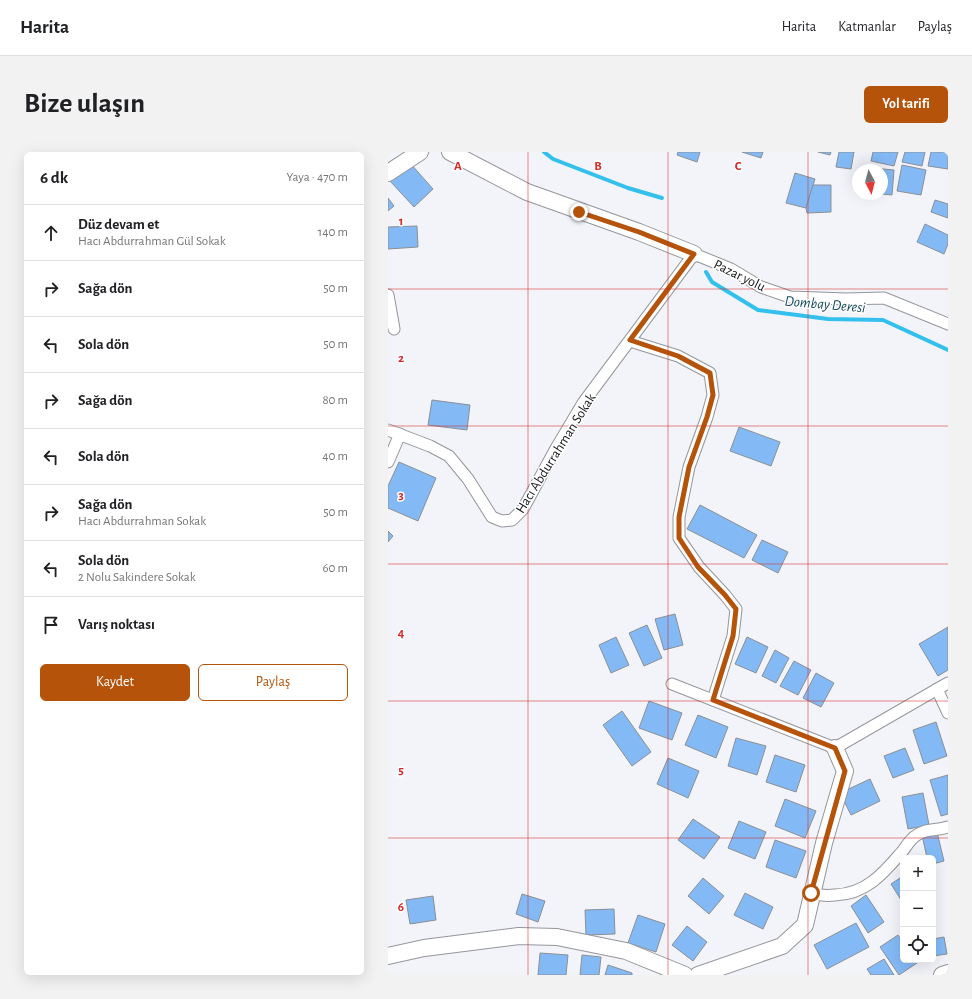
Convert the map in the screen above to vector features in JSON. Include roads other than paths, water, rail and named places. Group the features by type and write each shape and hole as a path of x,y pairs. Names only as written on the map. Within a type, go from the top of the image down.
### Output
{"street":[{"path":"388,173 420,152"},
{"path":"450,152 527,192 639,232 694,254"},
{"name":"Pazar yolu","path":"694,254 731,269 762,287 790,297 846,299 884,298 948,324"},
{"name":"Hacı Abdurrahman Sokak","path":"388,430 430,446 449,456 468,479 492,517 502,521 512,520 523,509 555,450 583,403 694,254"},
{"path":"388,295 394,329"},
{"path":"630,340 678,356 710,373 713,395 707,417 689,467 679,517 679,538 698,567 725,595 736,609 733,636 713,700"},
{"path":"388,462 400,434"},
{"path":"835,748 948,683"},
{"path":"672,684 835,748 845,771 811,893 805,925 782,946 698,975"},
{"path":"937,689 948,713"},
{"path":"811,893 820,896 840,895 861,890 874,882 902,853 914,837 924,830 948,827"},
{"path":"388,956 424,948 519,936 557,937 626,951 685,975"},
{"path":"942,975 948,973"}],"waterway":[{"name":"Dombay Deresi","path":"544,152 553,159 628,188 662,198"},
{"name":"Dombay Deresi","path":"706,272 712,282 758,310 828,319 883,320 948,350"}]}
